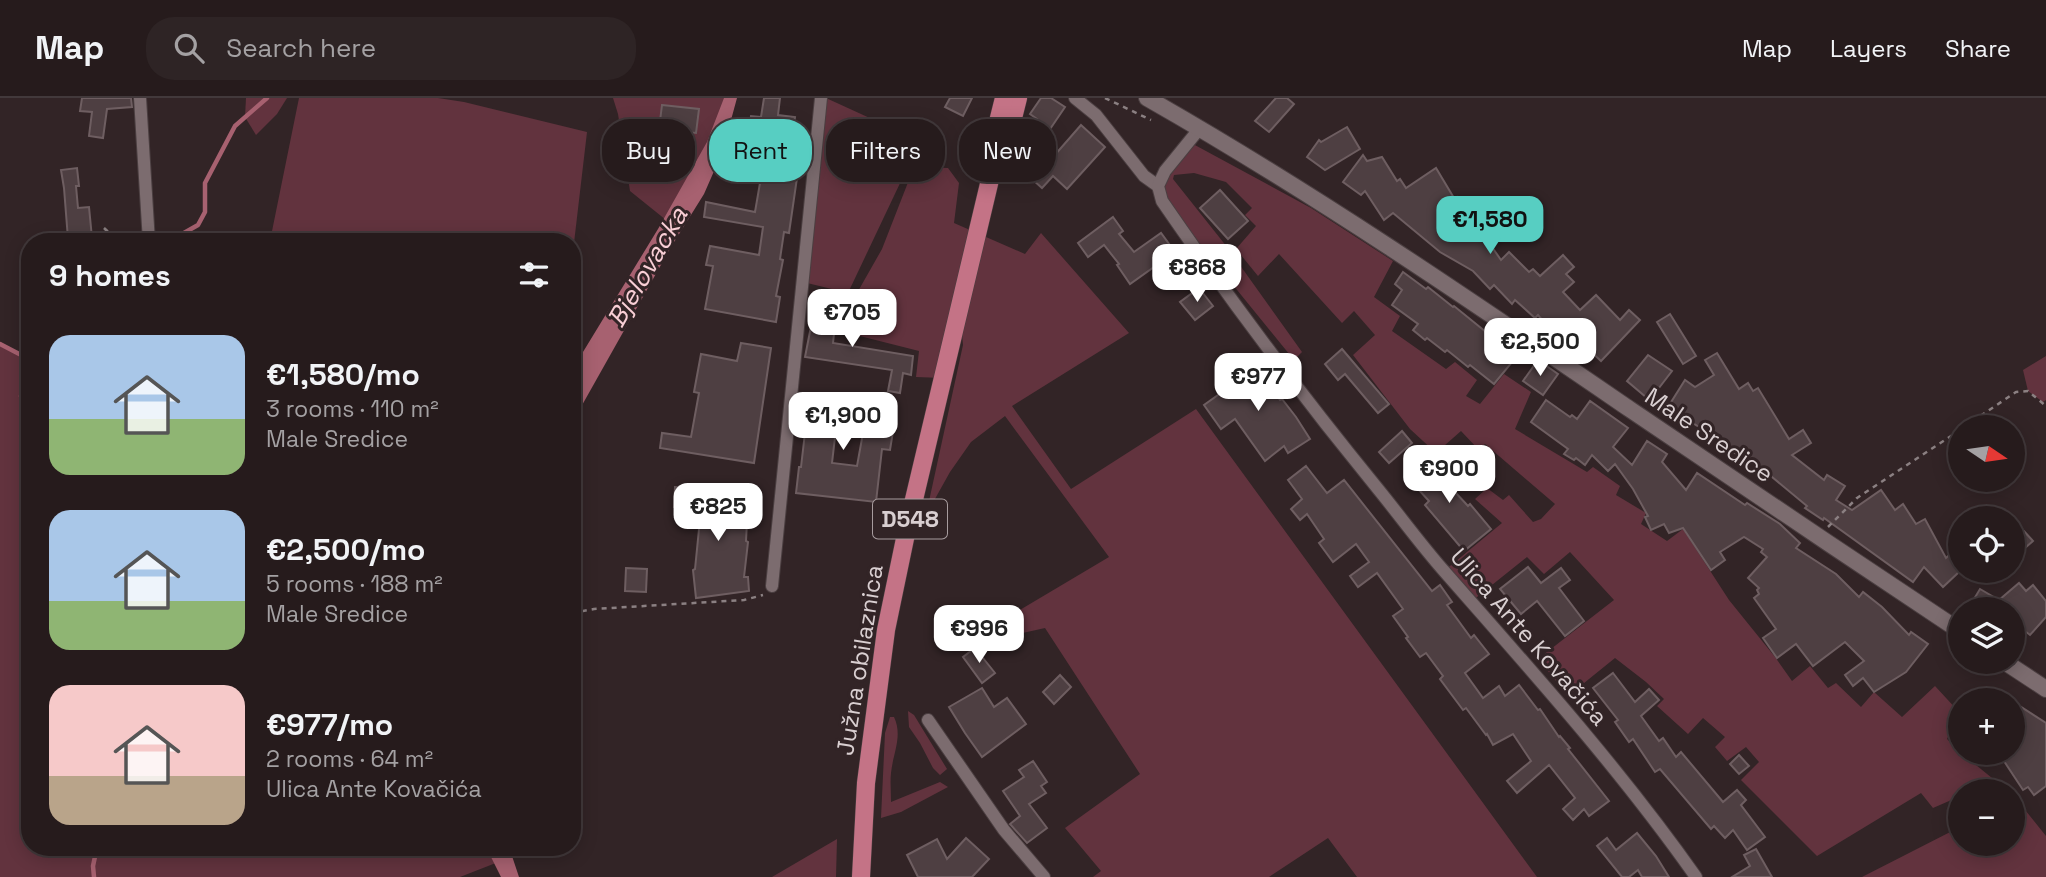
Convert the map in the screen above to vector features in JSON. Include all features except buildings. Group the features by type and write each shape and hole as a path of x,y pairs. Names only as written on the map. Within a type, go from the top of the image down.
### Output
{"main road":[{"name":"Južna obilaznica","path":"999,119 1004,98"},
{"name":"Južna obilaznica","path":"1013,119 1018,98"},
{"name":"Južna obilaznica","path":"861,877 866,783 886,630 907,529 989,182"}],"street":[{"path":"140,98 148,233"},
{"path":"772,586 821,98"},
{"name":"Ulica Ante Kovačića","path":"1075,98 1096,115 1144,176 1158,186 1162,201 1329,429 1444,571 1603,755 1696,877"},
{"name":"Male Sredice","path":"1147,98 1200,128 1462,295 1948,623"},
{"path":"1158,186 1164,171 1200,128"},
{"path":"2023,674 2046,689"},
{"path":"928,720 1004,830 1044,877"}],"path":[{"path":"1105,98 1153,120"},
{"path":"104,228 109,233"},
{"path":"1982,415 2015,393 2028,391 2046,406"},
{"path":"1819,537 1857,498 1948,437"},
{"path":"581,611 744,600 768,594 772,586"}],"shaded area":[{"path":"246,98 287,98 277,114 256,135 245,117"},
{"path":"299,98 438,98 587,132 575,233 272,233"},
{"path":"613,98 732,98 722,119 709,119 709,146 695,174 695,119 619,119"},
{"path":"826,98 872,119 826,119 826,182 901,182 848,293 803,282"},
{"path":"1193,144 1311,208 1393,261 1374,297 1400,316 1392,331 1446,369 1455,362 1477,380 1466,396 1480,404 1504,374 1531,392 1515,429 1587,472 1593,467 1620,486 1616,495 1646,513 1641,524 1667,541 1683,529 1729,600 1792,681 1810,666 1828,688 1836,683 1861,707 1874,692 1902,717 1935,686 1948,700 1948,765 1976,765 1993,779 1948,779 1948,801 1933,808 1921,793 1817,856 1741,780 1759,762 1746,747 1727,761 1715,747 1725,737 1703,718 1688,734 1657,706 1664,699 1615,658 1568,696 1538,659 1614,600 1570,552 1544,574 1527,557 1472,601 1444,571 1502,523 1475,499 1487,488 1503,500 1509,495 1533,522 1541,519 1555,504 1485,444 1478,449 1461,431 1436,453 1410,429 1353,355 1375,335 1354,311 1342,323 1279,254 1258,276 1236,249 1256,226 1245,215 1252,208 1226,182 1194,173 1174,175 1173,179 1227,247 1302,352 1294,360 1177,216 1164,197 1162,184"},
{"path":"945,168 948,168 959,183 954,223 1025,254 1041,233 1129,333 1012,406 1071,489 1196,409 1537,877 1357,877 1328,838 1269,877 1093,877 1101,871 1065,828 1140,774 1045,628 1005,637 996,624 1109,557 1005,416 971,442 950,472 926,515 963,345 962,335 943,378 916,377 919,351 836,330 882,249 908,182 945,182"},
{"path":"629,182 691,182 671,224 630,191"},
{"path":"0,344 21,355 21,856 505,856 506,859 460,877 0,877"},
{"path":"2046,356 2046,400 2043,402 2028,391 2023,370"},
{"path":"908,711 914,715 947,769 940,775 909,727"},
{"path":"890,717 894,717 898,731 891,773 891,802 940,782 948,787 901,812 881,818 885,733"},
{"path":"2025,810 2046,836 2046,877 1862,877 1948,833 1948,856 2025,856"},
{"path":"837,839 836,877 772,877"}],"water":[{"path":"724,98 737,98 731,119 716,119"},
{"name":"Bjelovacka","path":"709,137 709,182 704,194 581,407 581,355 684,182 695,182 695,163"},
{"path":"490,856 512,856 519,877 501,877"}],"waterway":[{"path":"184,233 198,225 205,212 205,183 235,126 267,98"},
{"path":"0,344 21,355"},
{"path":"94,877 95,856"}]}
